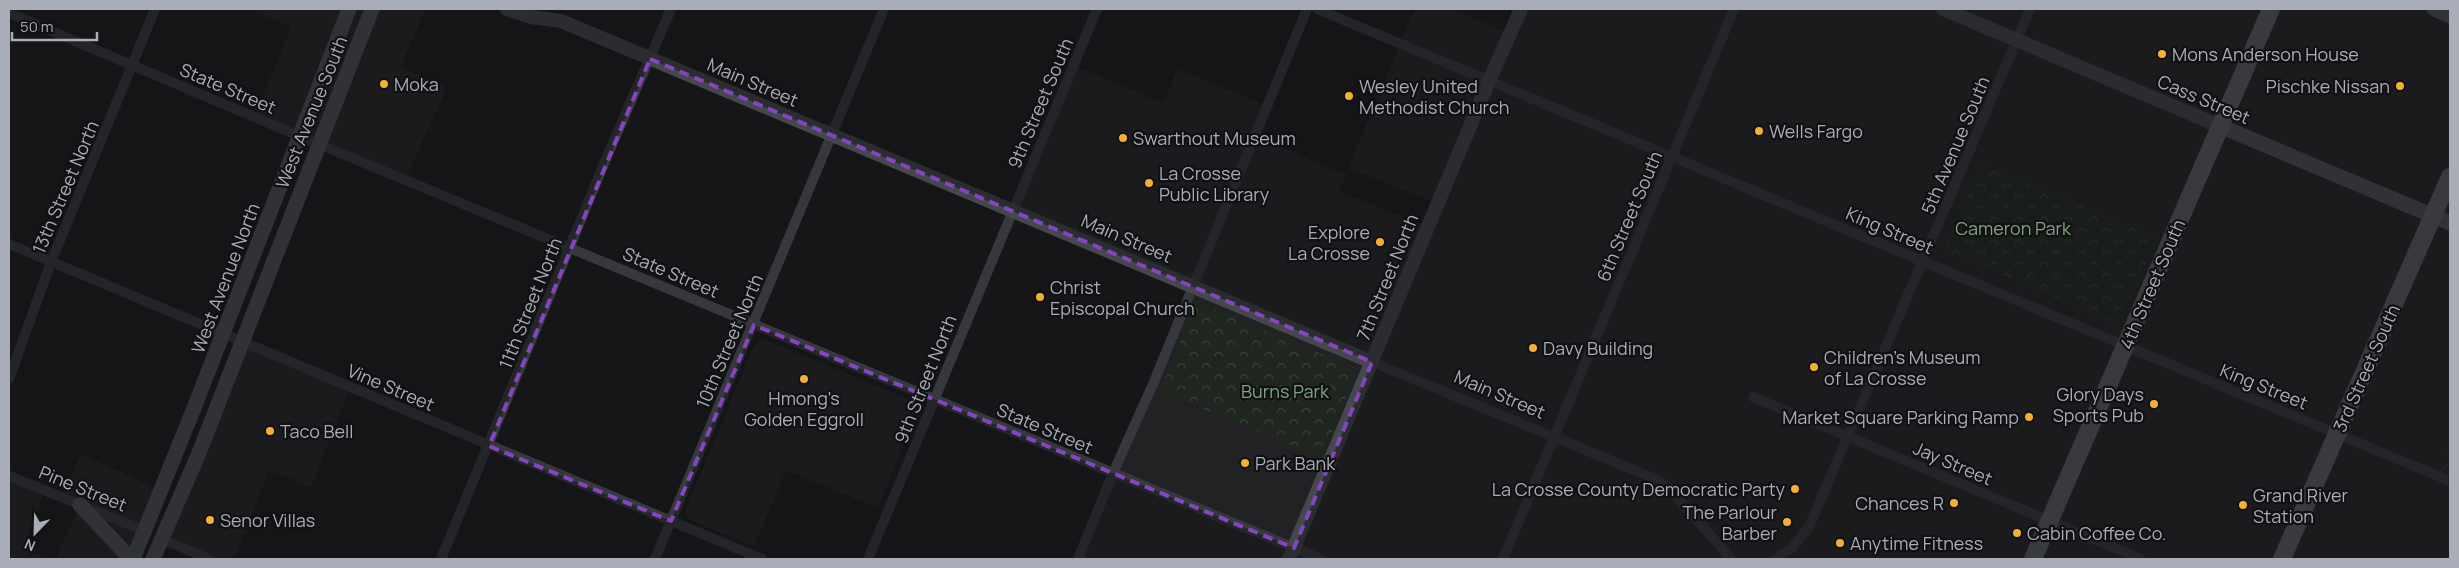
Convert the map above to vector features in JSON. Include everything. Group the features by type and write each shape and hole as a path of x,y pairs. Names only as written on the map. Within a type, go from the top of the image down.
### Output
{"highway":[{"name":"4th Street South","path":"2033,559 2271,9"},
{"name":"3rd Street South","path":"2282,559 2450,176"}],"main road":[{"name":"West Avenue North","path":"132,559 145,531 223,334 349,9"},
{"name":"West Avenue South","path":"240,341 372,9"},
{"path":"2434,9 2450,16"},
{"name":"Cass Street","path":"2220,126 2450,223"},
{"name":"West Avenue North","path":"153,559 199,453 240,341"},
{"path":"80,505 132,559"}],"street":[{"name":"13th Street North","path":"9,379 51,262 155,9"},
{"name":"Main Street","path":"507,9 531,18 561,21 1663,483 1731,559"},
{"path":"543,9 561,21"},
{"name":"11th Street North","path":"441,559 671,9"},
{"name":"10th Street North","path":"655,559 884,9"},
{"name":"9th Street South","path":"1012,211 1097,9"},
{"path":"1078,559 1112,474 1153,384 1308,9"},
{"name":"King Street","path":"1317,9 2450,481"},
{"name":"7th Street North","path":"1292,554 1489,81 1521,9"},
{"name":"6th Street South","path":"1503,559 1734,9"},
{"name":"Cass Street","path":"1943,9 2220,126"},
{"name":"5th Avenue South","path":"1776,559 1792,548 1809,527 2030,9"},
{"name":"State Street","path":"9,13 318,144 570,247 1112,474 1292,554 1321,559"},
{"name":"9th Street North","path":"868,559 1012,211"},
{"name":"Vine Street","path":"9,244 762,559"},
{"name":"Jay Street","path":"1753,397 2141,559"},
{"name":"Pine Street","path":"9,476 145,531"},
{"path":"162,539 209,559"}],"highlighted area":[{"path":"650,59 1372,362 1294,548 754,325 671,521 489,446"}],"shaded area":[{"path":"249,9 426,9 400,67 447,87 405,180 254,117 292,27"},
{"path":"1415,9 1450,9 1508,33 1519,9 2448,9 2450,16 2450,446 2437,475 2450,481 2450,559 1078,559 1192,287 1012,211 1073,65 1163,103 1178,69 1267,106 1255,136 1346,175 1339,191 1427,227 1437,203 1348,168"},
{"path":"763,339 908,399 918,408 878,508 786,470 754,546 692,521 687,517 686,509 752,350 757,341"},
{"path":"240,341 350,388 311,487 269,470 234,559 209,559 162,539"},
{"path":"2450,446 2450,481 2437,476"},
{"path":"81,454 162,491 133,559 56,559 80,505 62,497"},
{"path":"9,476 45,490 23,548 48,559 9,559"}],"green space":[{"name":"Cameron Park","path":"1982,163 2158,238 2119,325 1943,250"},
{"name":"Burns Park","path":"1196,302 1358,369 1322,458 1160,391"}],"place":[{"name":"Mons Anderson House","path":"2162,54"},
{"name":"Moka","path":"384,84"},
{"name":"Pischke Nissan","path":"2400,86"},
{"name":"Wesley United Methodist Church","path":"1349,96"},
{"name":"Wells Fargo","path":"1759,131"},
{"name":"Swarthout Museum","path":"1123,138"},
{"name":"La Crosse Public Library","path":"1149,183"},
{"name":"Explore La Crosse","path":"1380,242"},
{"name":"Christ Episcopal Church","path":"1040,297"},
{"name":"Davy Building","path":"1533,348"},
{"name":"Children's Museum of La Crosse","path":"1814,367"},
{"name":"Hmong's Golden Eggroll","path":"804,379"},
{"name":"Glory Days Sports Pub","path":"2154,404"},
{"name":"Market Square Parking Ramp","path":"2029,417"},
{"name":"Taco Bell","path":"270,431"},
{"name":"Park Bank","path":"1245,463"},
{"name":"La Crosse County Democratic Party","path":"1795,489"},
{"name":"Chances R","path":"1954,503"},
{"name":"Grand River Station","path":"2243,505"},
{"name":"Senor Villas","path":"210,520"},
{"name":"The Parlour Barber","path":"1787,522"},
{"name":"Cabin Coffee Co.","path":"2017,533"},
{"name":"Anytime Fitness","path":"1840,543"}]}
